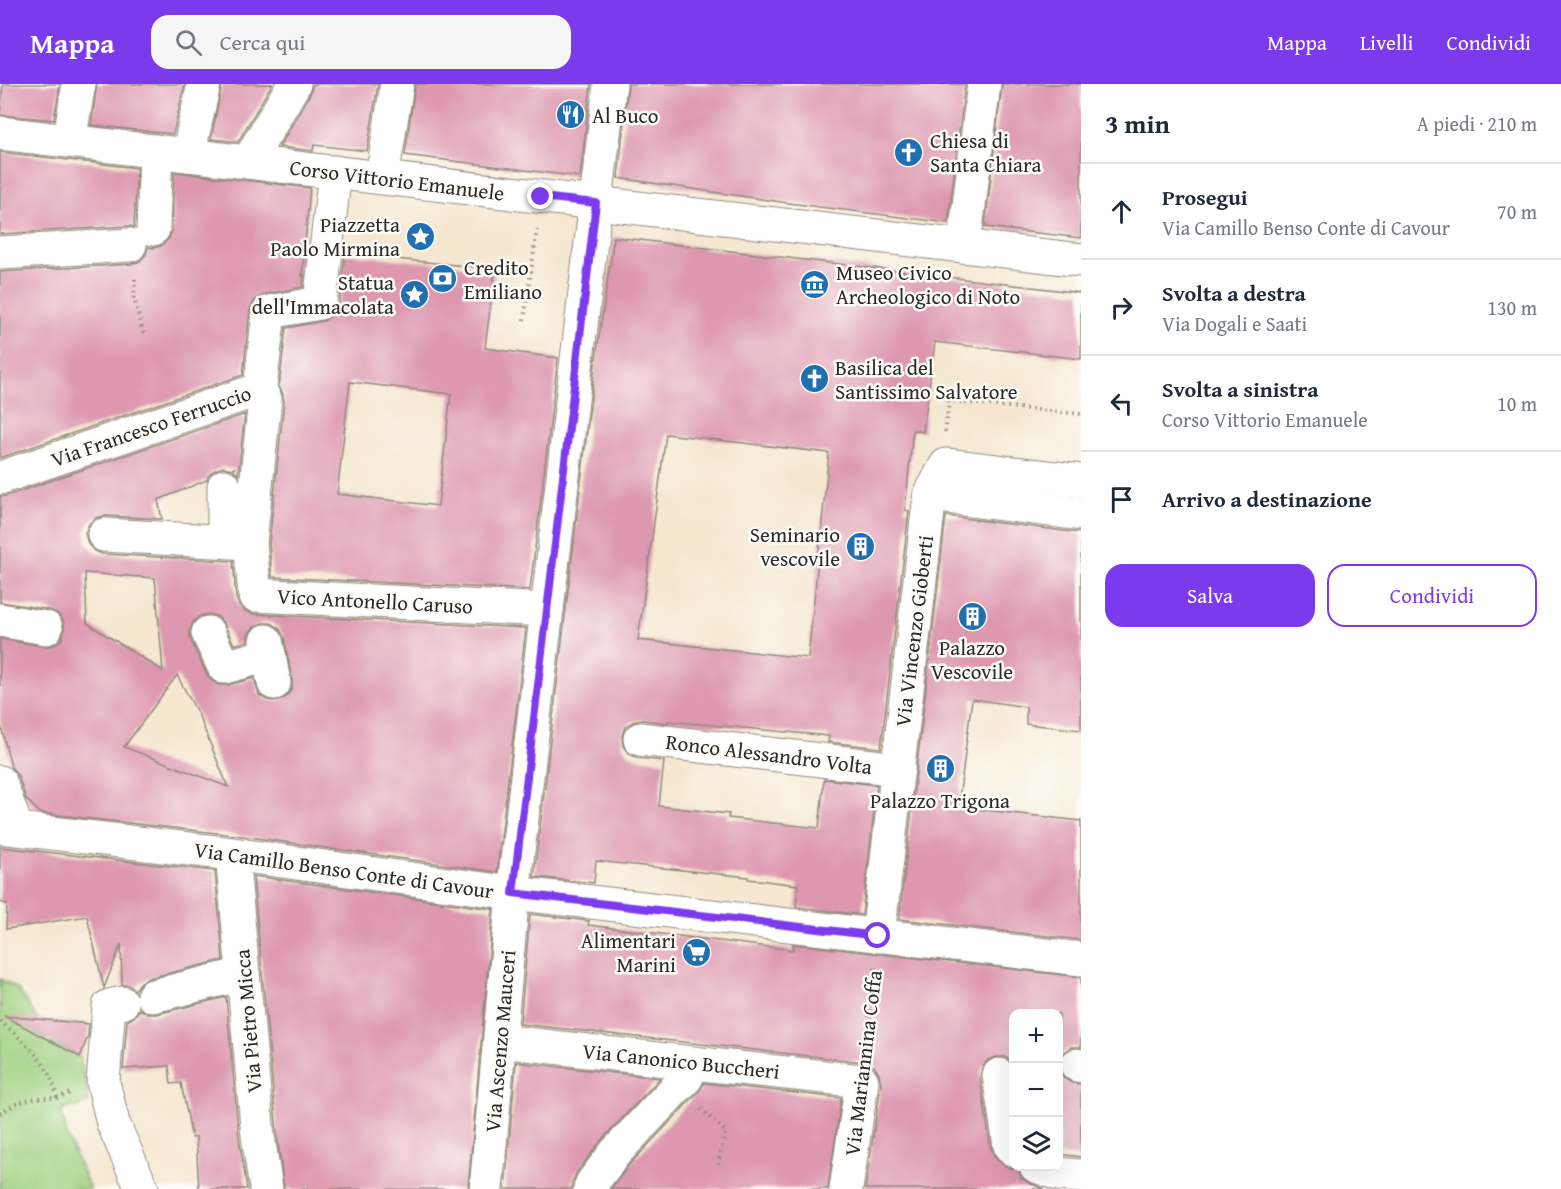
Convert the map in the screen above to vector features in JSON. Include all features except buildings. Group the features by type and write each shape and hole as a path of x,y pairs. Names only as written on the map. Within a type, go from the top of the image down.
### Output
{"street":[{"path":"69,141 79,84"},
{"path":"188,155 204,84"},
{"path":"249,162 294,84"},
{"path":"382,177 397,84"},
{"name":"Via Ascenzo Mauceri","path":"486,1189 513,893 610,84"},
{"path":"964,246 984,84"},
{"name":"Corso Vittorio Emanuele","path":"0,133 1081,260"},
{"path":"0,253 141,249 156,151"},
{"name":"Via Francesco Ferruccio","path":"0,478 260,389 269,312 320,303 335,172"},
{"name":"Vico Antonello Caruso","path":"265,399 237,542 265,639 547,610"},
{"name":"Via Vincenzo Gioberti","path":"878,936 930,495 946,465 960,467"},
{"path":"960,467 1081,481"},
{"path":"104,535 237,542 224,486"},
{"path":"930,495 1081,514"},
{"path":"0,620 46,628"},
{"path":"208,633 224,667 265,639"},
{"name":"Ronco Alessandro Volta","path":"640,739 898,769"},
{"path":"0,782 9,828"},
{"name":"Via Camillo Benso Conte di Cavour","path":"9,828 232,854 513,893 1081,959"},
{"name":"Via Pietro Micca","path":"232,854 258,1136 266,1189"},
{"path":"153,996 243,974"},
{"path":"122,1003 109,1006 103,1082 113,1123 141,1189"},
{"name":"Via Canonico Buccheri","path":"500,1041 862,1081"},
{"path":"999,1075 1009,1140"},
{"name":"Via Mariannina Coffa","path":"846,1189 862,1081"},
{"path":"590,1189 615,1152 682,1082"},
{"path":"1049,1171 1081,1176"}],"path":[{"path":"524,320 541,197"},
{"path":"141,249 134,297 142,333"},
{"path":"960,467 963,444 944,442 949,401 1081,414"},
{"name":"Via Mariannina Coffa","path":"862,1081 878,936"},
{"path":"0,1021 20,1037 40,1060 54,1084 57,1098"},
{"path":"0,1113 18,1103 36,1098 57,1098 103,1082"},
{"path":"682,1082 726,1132 718,1164"}],"green space":[{"path":"0,979 18,989 51,1041 80,1057 89,1102 61,1111 68,1139 90,1189 0,1189"}],"place":[{"name":"Al Buco","path":"571,115"},
{"name":"Chiesa di Santa Chiara","path":"909,152"},
{"name":"Piazzetta Paolo Mirmina","path":"421,236"},
{"name":"Credito Emiliano","path":"443,279"},
{"name":"Museo Civico Archeologico di Noto","path":"815,284"},
{"name":"Statua dell'Immacolata","path":"415,294"},
{"name":"Basilica del Santissimo Salvatore","path":"814,379"},
{"name":"Seminario vescovile","path":"861,546"},
{"name":"Palazzo Vescovile","path":"972,616"},
{"name":"Palazzo Trigona","path":"940,769"},
{"name":"Alimentari Marini","path":"697,952"}],"route":[{"path":"541,197 596,203 513,893 878,936"}]}
